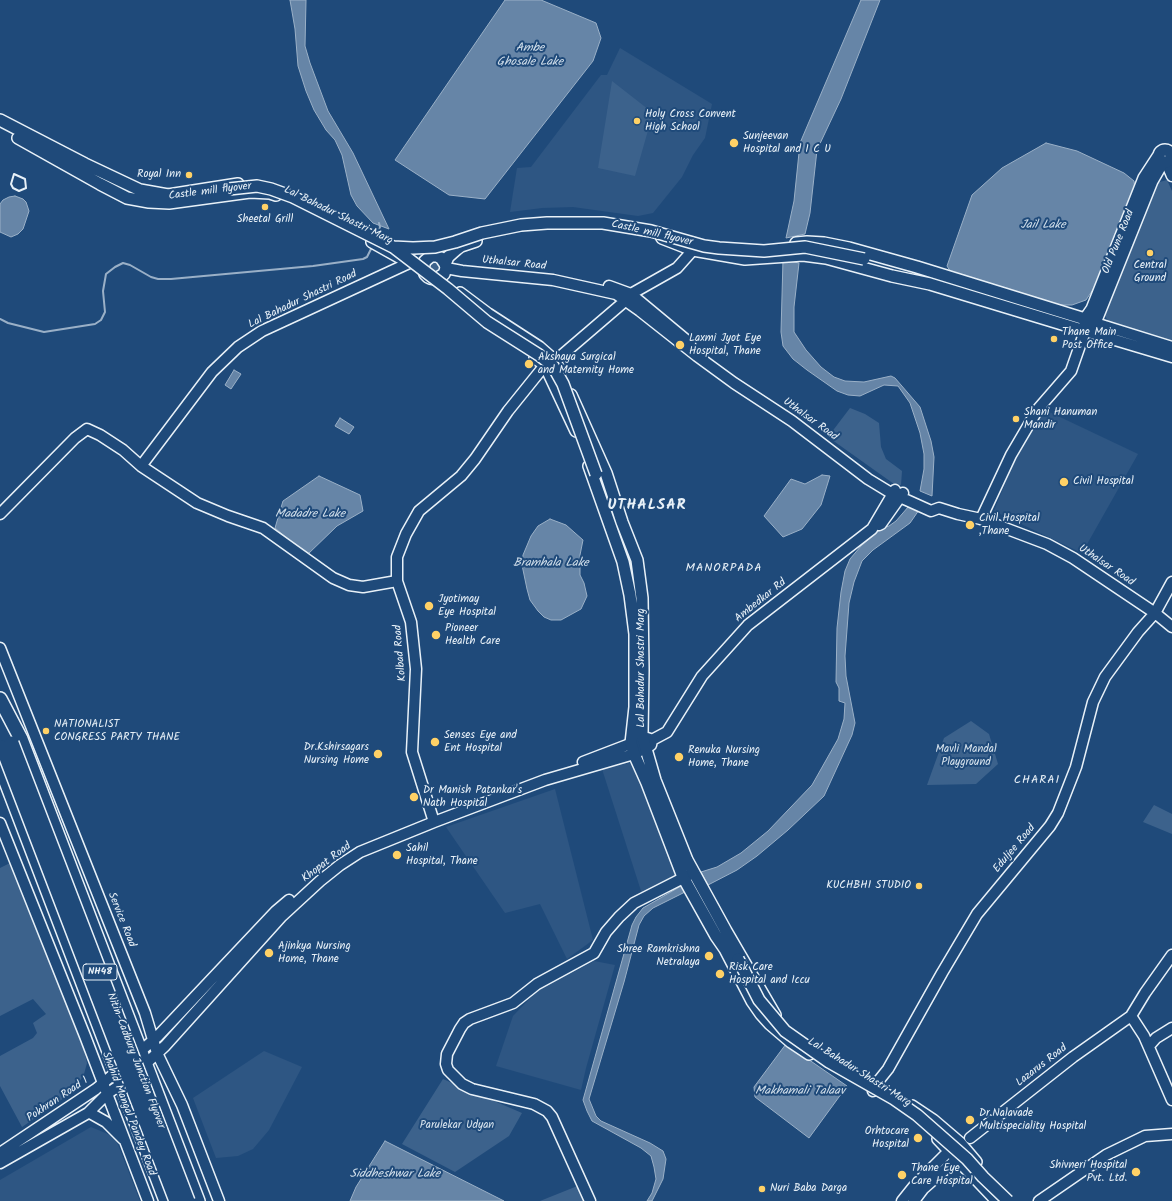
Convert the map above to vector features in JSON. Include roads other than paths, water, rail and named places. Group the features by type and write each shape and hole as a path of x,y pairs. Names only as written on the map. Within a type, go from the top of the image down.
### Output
{"highway":[{"path":"0,699 21,739 198,1201"},
{"name":"NH48","path":"0,708 5,744"},
{"name":"Nitin-Cadbury Junction Flyover","path":"5,744 176,1201"},
{"name":"Nitin-Cadbury Junction Flyover","path":"5,744 188,1201"},
{"path":"0,766 122,1067 122,1084 166,1201"}],"main road":[{"name":"Lal Bahadur Shastri Marg","path":"0,120 102,179 127,198 149,202 169,203 250,192 270,193 303,207 369,240 431,276 440,288 466,310 550,363 585,423 606,473 622,522 637,560 644,670 642,736 647,742 655,780 687,860 694,872 721,934 725,949 752,1001 770,1024 791,1042 818,1060 875,1087 894,1094 933,1120 961,1145 981,1168 1015,1201"},
{"name":"Lal Bahadur Shastri Marg","path":"0,129 102,179 140,190 168,195 246,183 273,185 289,190 390,245 430,257"},
{"name":"Old Pune Road","path":"1085,331 1090,321 1092,309 1144,178 1167,155"},
{"name":"Castle mill flyover","path":"102,179 128,192 152,198 164,198 257,186 271,189 293,197 390,245 448,289 488,322 539,355 553,366 563,384 630,564 639,593"},
{"path":"1085,331 930,284 826,258 802,255 745,258 695,246 657,236 617,228 575,225 533,229 486,237 457,249 448,257 444,274 431,276 423,264 441,248 458,238 486,230 530,222 558,220 620,223 659,229 695,246 767,247 807,242 850,248 1090,321"},
{"name":"Castle mill flyover","path":"390,245 413,248 435,247 456,242 482,233 521,225 547,223 603,223 651,232 704,246 718,248 764,251 805,247 864,260 924,276 959,280"},
{"path":"430,257 441,258 446,266"},
{"name":"Lal Bahadur Shastri Marg","path":"550,363 580,440 623,562 631,601 635,634 635,707 632,749 647,783 683,877 721,934"},
{"path":"631,601 639,593"},
{"path":"721,934 738,959 759,1000 785,1031 829,1062 894,1099 917,1114 967,1159 1008,1201"},
{"name":"Lal Bahadur Shastri Marg","path":"875,1087 932,1132 998,1201"}],"street":[{"path":"1167,155 1172,176"},
{"name":"Kolbad Road","path":"433,819 412,752 416,669 411,622 397,580 397,557 406,534 419,511 461,476 508,411 550,363 628,298 677,268 695,246"},
{"name":"Lal Bahadur Shastri Road","path":"141,466 212,372 238,347 262,331 409,263"},
{"name":"Uthalsar Road","path":"446,266 521,274 608,289 616,294 628,298 640,311 831,447 868,479 931,511 939,508 981,519 1047,544 1074,558 1155,613 1172,627"},
{"path":"1090,321 1172,347"},
{"path":"981,519 1010,455 1038,409 1071,371 1085,331 1172,356"},
{"path":"0,514 75,438 87,429 100,435 123,450 141,466 197,503 263,528 333,578 350,585 363,587 397,580"},
{"name":"Ambedkar Rd","path":"647,742 667,732 702,676 748,625 872,529 881,524 897,493"},
{"path":"1155,613 1172,582"},
{"name":"Eduljee Road","path":"875,1087 888,1069 945,967 977,914 1050,826 1058,813 1076,767 1093,702 1102,683 1138,632 1155,613"},
{"name":"Service Road","path":"0,648 145,1012 158,1053 182,1105 219,1201"},
{"name":"Khopat Road","path":"122,1067 154,1040 264,929 282,916 314,886 340,865 360,852 433,819 632,749 647,742"},
{"name":"Shahid Mangal Pandey Road","path":"0,823 85,1036 148,1201"},
{"path":"590,1201 552,1116 547,1111 534,1104 472,1089 462,1084 448,1070 446,1064 447,1054 460,1029 470,1019 513,1002 537,984 594,953 606,932 634,903 694,872"},
{"name":"Khopat Road","path":"122,1084 158,1053 264,929"},
{"path":"1172,955 1130,1016 1144,1036 1172,1100"},
{"name":"Lazarus Road","path":"902,1201 914,1186 949,1150 961,1145 965,1138 970,1138 1130,1016"},
{"path":"1149,1046 1156,1038 1172,1028"},
{"path":"1144,1036 1156,1038"},
{"name":"Pokhran Road 1","path":"0,1153 96,1089 122,1067"},
{"path":"0,1163 88,1113 107,1094 122,1084"},
{"path":"88,1113 106,1122 126,1142"},
{"path":"1039,1201 1106,1155 1145,1136 1172,1134"},
{"path":"914,1201 923,1189 957,1159 961,1145"}],"water":[{"path":"290,0 306,0 305,46 310,63 328,111 353,153 389,229 373,223 357,206 351,195 342,155 335,140 326,130 314,110 298,66 295,29"},
{"name":"Ambe Ghosale Lake","path":"505,0 541,0 596,23 601,38 593,61 485,199 449,195 395,160"},
{"path":"861,0 880,0 841,99 817,150 810,213 805,234 786,238 794,201 800,143"},
{"name":"Jail Lake","path":"1046,143 1077,151 1124,173 1134,181 1135,191 1100,279 1086,300 1072,305 1058,305 952,274 947,266 972,195 1002,168"},
{"path":"15,196 26,202 29,211 23,229 18,234 11,237 0,232 0,204 3,200"},
{"path":"783,260 799,263 794,307 794,332 806,350 821,367 834,377 845,381 864,382 891,376 895,378 920,407 931,441 934,457 932,496 920,491 924,469 924,454 920,433 910,403 898,386 884,385 860,396 848,395 837,391 807,370 793,359 783,346 781,332"},
{"path":"234,370 241,374 231,389 225,385"},
{"path":"340,418 354,427 349,434 335,426"},
{"path":"822,475 830,476 821,505 802,529 783,537 764,516 791,479 805,484"},
{"name":"Madadre Lake","path":"319,476 360,495 363,511 337,526 307,555 275,528 283,501"},
{"path":"909,506 919,510 910,523 873,550 862,561 854,582 849,603 845,656 846,676 855,723 852,735 824,796 788,830 757,856 737,870 708,885 701,872 717,867 741,853 768,831 812,785 838,739 844,719 845,703 839,701 839,688 836,682 837,628 845,571 850,559 861,546 882,528 889,526 896,521"},
{"name":"Bramhala Lake","path":"550,519 566,525 583,540 580,555 580,575 584,583 587,596 581,609 561,620 551,620 544,617 530,600 522,565 523,555 531,536 538,526"},
{"path":"683,885 687,891 653,908 644,916 639,925 624,982 589,1099 596,1116 601,1121 650,1143 663,1151 666,1159 663,1179 652,1201 647,1201 652,1193 656,1179 651,1156 641,1148 592,1121 583,1100 632,925 643,908"},
{"name":"Makhamali Talaav","path":"786,1044 847,1086 809,1138 755,1097 754,1087"},
{"name":"Siddheshwar Lake","path":"385,1141 504,1201 350,1201 356,1187"}],"waterway":[{"path":"377,236 380,227 379,223"},
{"path":"0,319 8,323 44,332 95,324 101,320 105,312 103,291 106,274 123,263 130,265 151,277 158,279 171,279 313,266 363,259 367,257 372,247"}],"railway":[{"path":"14,174 25,179 26,188 19,191 13,188 11,184 14,174"}],"place":[{"name":"Holy Cross Convent High School","path":"637,121"},
{"name":"Sunjeevan Hospital and I C U","path":"734,143"},
{"name":"Royal Inn","path":"189,175"},
{"name":"Sheetal Grill","path":"265,207"},
{"name":"Central Ground","path":"1150,253"},
{"name":"Thane Main Post Office","path":"1054,339"},
{"name":"Laxmi Jyot Eye Hospital, Thane","path":"680,345"},
{"name":"Akshaya Surgical and Maternity Home","path":"529,364"},
{"name":"Shani Hanuman Mandir","path":"1016,419"},
{"name":"Civil Hospital","path":"1064,482"},
{"name":"Civil Hospital ,Thane","path":"970,525"},
{"name":"Jyotimay Eye Hospital","path":"429,606"},
{"name":"Pioneer Health Care","path":"436,635"},
{"name":"NATIONALIST CONGRESS PARTY THANE","path":"46,731"},
{"name":"Senses Eye and Ent Hospital","path":"435,742"},
{"name":"Dr.Kshirsagars Nursing Home","path":"378,754"},
{"name":"Renuka Nursing Home, Thane","path":"679,757"},
{"name":"Dr Manish Patankar's Nath Hospital","path":"414,797"},
{"name":"Sahil Hospital, Thane","path":"397,855"},
{"name":"KUCHBHI STUDIO","path":"919,886"},
{"name":"Ajinkya Nursing Home, Thane","path":"269,953"},
{"name":"Shree Ramkrishna Netralaya","path":"709,956"},
{"name":"Risk Care Hospital and Iccu","path":"720,974"},
{"name":"Dr.Nalavade Multispeciality Hospital","path":"970,1120"},
{"name":"Orhtocare Hospital","path":"918,1138"},
{"name":"Shivneri Hospital Pvt. Ltd.","path":"1136,1172"},
{"name":"Thane Eye Care Hospital","path":"902,1175"},
{"name":"Nuri Baba Darga","path":"762,1189"}],"district":[{"name":"UTHALSAR","path":"647,506"},
{"name":"MANORPADA","path":"724,569"},
{"name":"CHARAI","path":"1037,781"}],"park label":[{"name":"Mavli Mandal Playground","path":"966,756"},
{"name":"Parulekar Udyan","path":"457,1126"}]}
